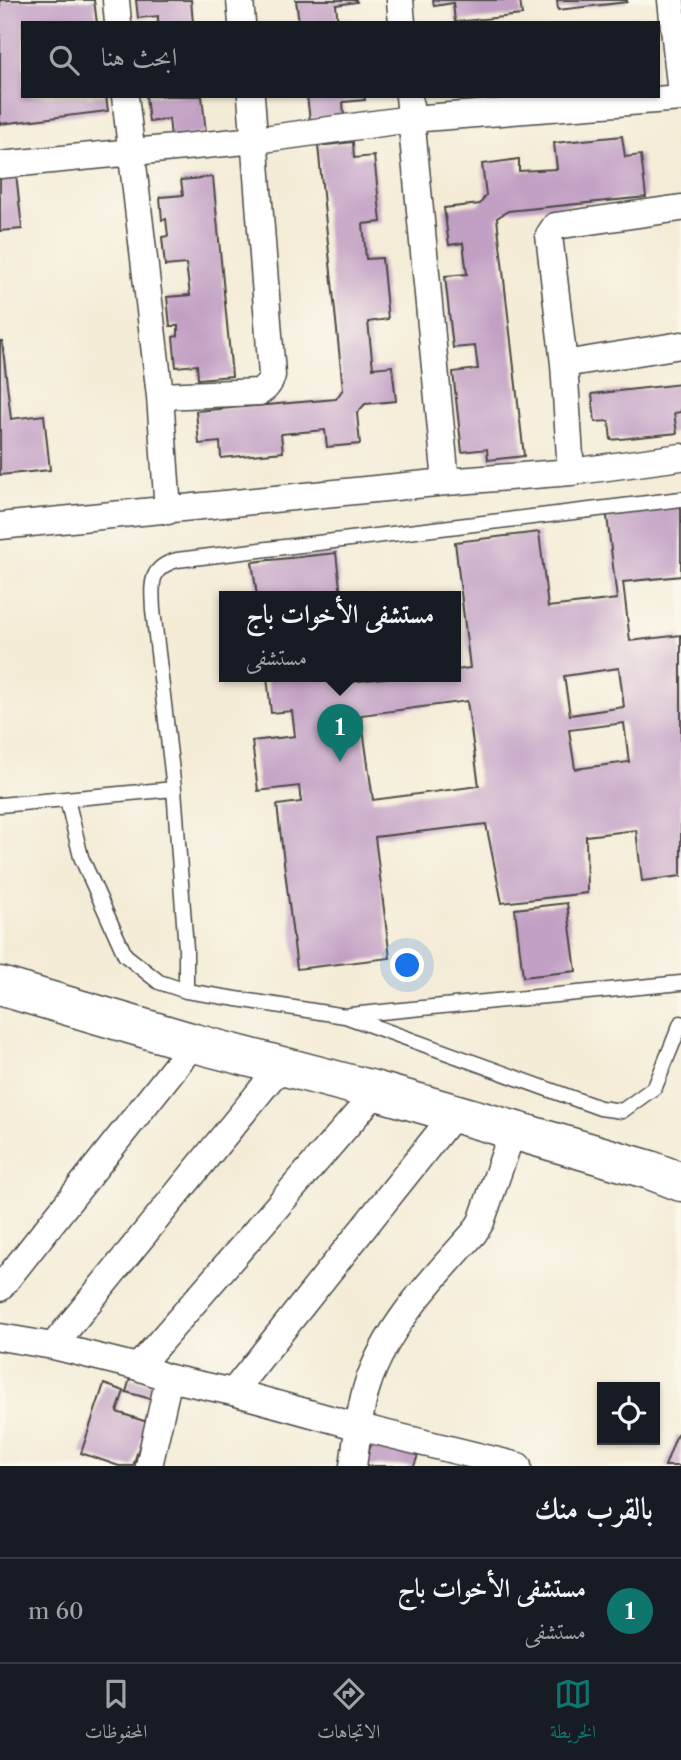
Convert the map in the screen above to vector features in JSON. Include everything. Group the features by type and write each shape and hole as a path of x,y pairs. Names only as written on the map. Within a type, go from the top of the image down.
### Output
{"street":[{"path":"116,0 118,21"},
{"path":"240,0 242,21"},
{"path":"400,0 402,21"},
{"path":"660,97 681,96 671,0"},
{"path":"125,98 160,396 168,510"},
{"path":"160,396 259,392 270,382 272,375 251,98"},
{"path":"0,165 256,140 410,108 636,98"},
{"path":"410,108 446,482"},
{"path":"571,472 564,364 549,237 552,229 562,225 681,208"},
{"path":"564,364 681,345"},
{"path":"0,526 571,472 681,457"},
{"path":"0,986 194,1043 455,1113 650,1170 681,1182"},
{"path":"0,1288 194,1043"},
{"path":"53,1346 280,1067"},
{"path":"138,1367 377,1091"},
{"path":"233,1392 455,1113"},
{"path":"353,1466 366,1388 396,1326 421,1292 481,1222 513,1130"},
{"path":"0,1337 53,1346 138,1367 169,1378 518,1466"},
{"path":"149,1466 169,1378"}],"lane":[{"path":"186,990 186,949 174,789 153,610 152,582 157,570 164,564 177,560 681,499"},
{"path":"0,805 174,789"},
{"path":"67,799 81,858 125,955 159,982 186,990 345,1016 600,1108 622,1111 655,1087 681,1023"},
{"path":"345,1016 681,983"}],"building":[{"path":"0,0 94,0 97,21 21,21 21,98 106,98 108,111 0,124"},
{"path":"136,0 191,0 193,21 158,21 158,16 138,18"},
{"path":"296,0 357,2 336,5 338,21 299,21"},
{"path":"433,0 520,0 522,15 455,21 453,3 434,6"},
{"path":"557,0 627,0 627,2 558,10"},
{"path":"146,98 202,98 206,133 171,137 169,119 149,122"},
{"path":"307,98 364,98 343,102 344,116 310,120"},
{"path":"622,136 625,157 641,155 646,197 508,211 497,218 524,456 488,460 487,449 462,452 453,372 478,369 475,346 453,348 445,276 467,274 463,243 449,245 444,208 480,204 486,195 482,164 519,159 519,171 557,169 554,143"},
{"path":"353,142 354,158 374,156 381,222 363,224 366,259 382,258 388,319 368,322 373,368 392,366 396,401 365,404 357,413 360,444 327,447 325,430 281,434 283,452 221,458 220,442 199,444 196,411 336,399 343,389 318,146"},
{"path":"16,173 22,229 0,231 0,174"},
{"path":"213,177 232,376 198,379 197,365 176,367 173,337 178,336 178,326 170,326 167,297 190,295 186,264 165,266 162,237 168,236 166,219 162,220 160,197 183,195 181,180"},
{"path":"0,341 11,419 44,415 50,470 0,475"},
{"path":"681,384 681,412 674,413 677,433 611,440 609,421 595,422 592,394"},
{"path":"681,499 681,576 623,582 630,641 681,635 681,876 642,881 636,830 586,836 587,893 502,903 486,824 375,837 390,958 297,969 277,805 301,802 299,786 258,791 252,741 295,736 292,711 271,713 268,682 461,682 461,669 470,668 455,542 539,532 548,607 617,599 606,508","holes":["619,668 624,707 570,715 564,676","467,701 479,786 373,800 361,715","624,723 629,762 575,769 569,730"]},
{"path":"336,553 340,591 256,591 252,562"},
{"path":"567,903 576,971 523,977 515,909"},
{"path":"130,1378 155,1385 151,1399 126,1392"},
{"path":"104,1384 124,1391 117,1412 147,1422 133,1466 119,1466 81,1453"},
{"path":"677,1434 681,1436 681,1466 665,1466"},
{"path":"373,1439 418,1455 414,1466 364,1466"}],"place":[{"name":"مستشفى الأخوات باج","path":"340,762"}]}
